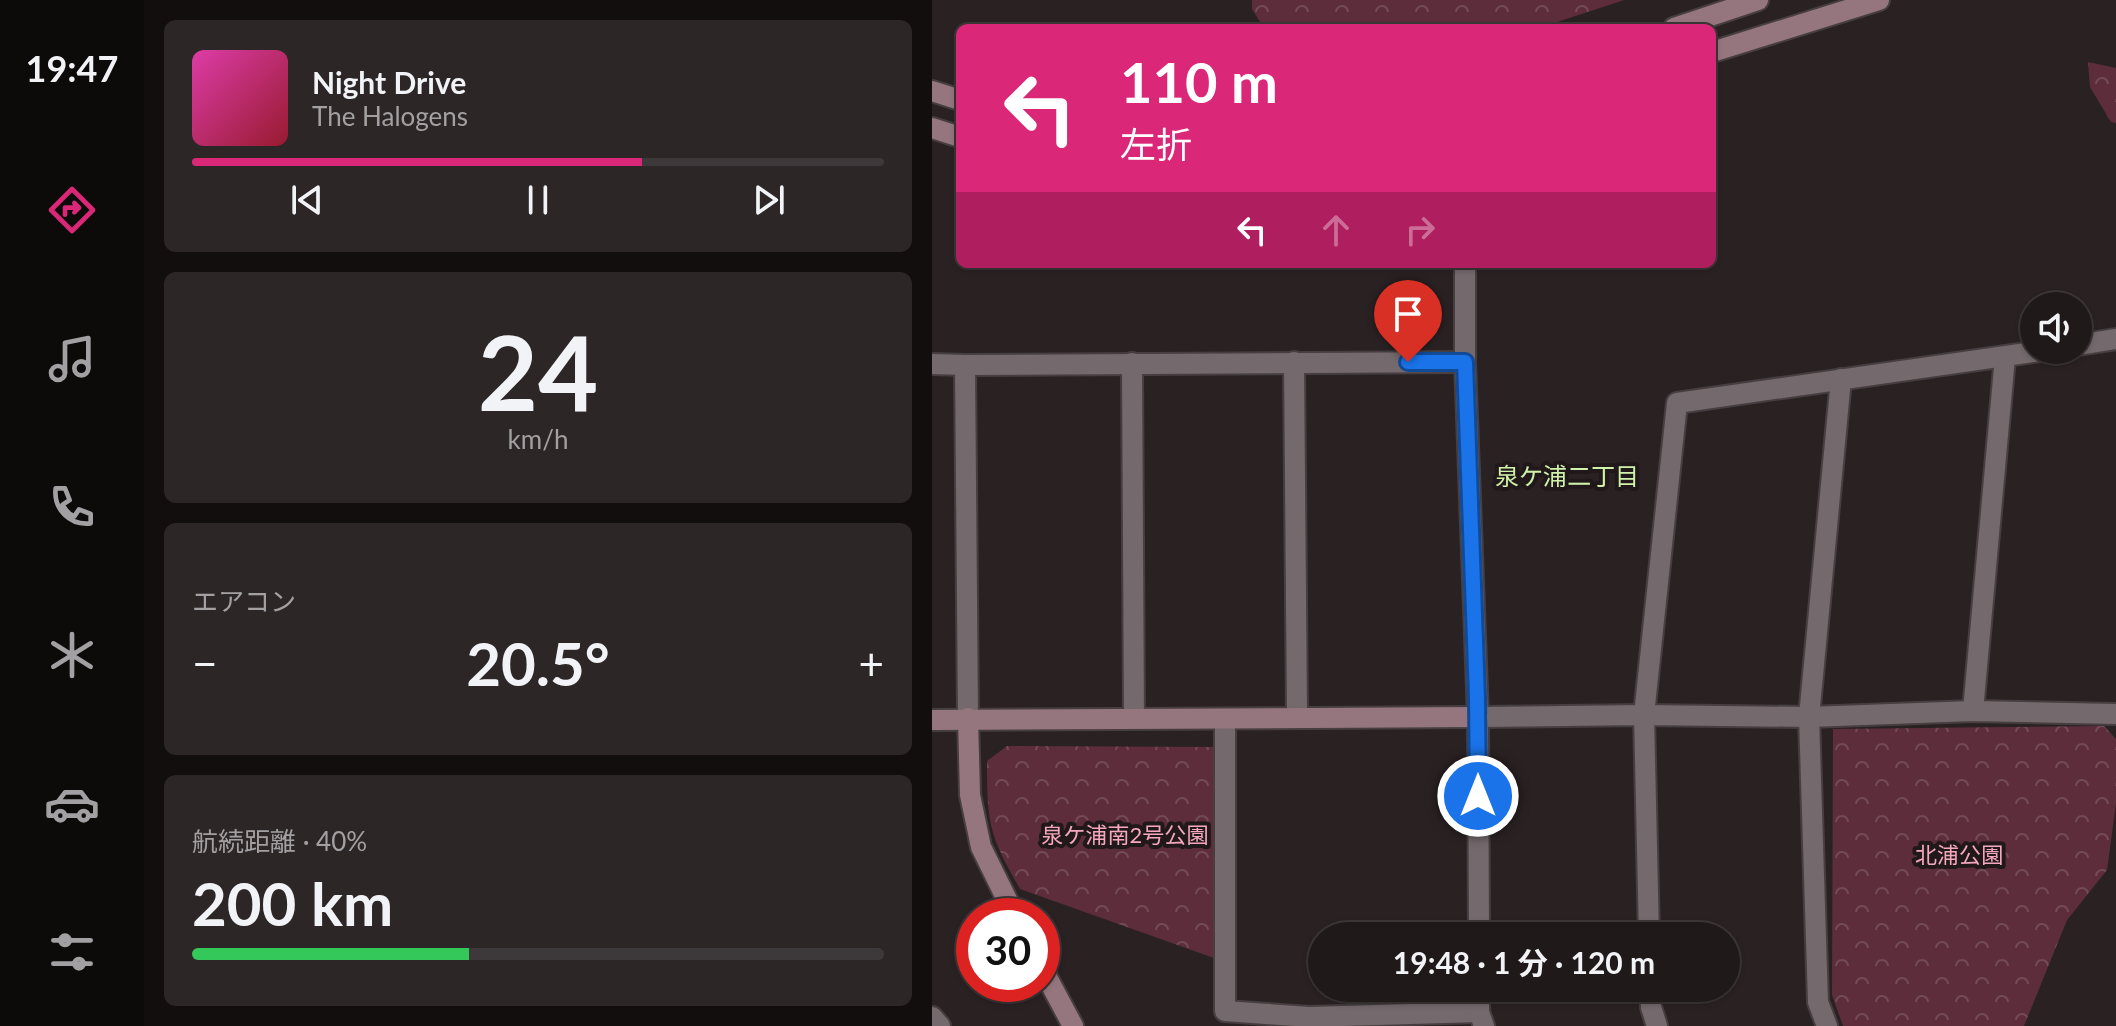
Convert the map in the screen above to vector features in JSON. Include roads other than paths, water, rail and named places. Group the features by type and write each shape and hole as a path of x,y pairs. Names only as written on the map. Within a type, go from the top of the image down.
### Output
{"street":[{"path":"1686,24 1758,0"},
{"path":"1716,51 1879,0"},
{"path":"932,91 956,99"},
{"path":"932,128 956,136"},
{"path":"1465,268 1465,362 1478,717 1479,922"},
{"path":"2092,343 2116,339"},
{"path":"1649,922 1644,715 1677,403 2020,354"},
{"path":"1973,711 2005,357"},
{"path":"1294,362 1297,717"},
{"path":"932,364 1465,362"},
{"path":"1132,363 1134,718"},
{"path":"965,365 970,795 981,847 1006,898"},
{"path":"1827,1026 1818,1002 1809,717 1841,379"},
{"path":"932,720 1644,715 1809,717 1973,711 2116,714"},
{"path":"1225,719 1225,1011 1310,1022 1482,1019"},
{"path":"1060,1002 1073,1026"},
{"path":"1651,1002 1657,1026"},
{"path":"932,1017 940,1026"}],"district":[{"name":"泉ケ浦二丁目","path":"1567,475"}],"park label":[{"name":"泉ケ浦南2号公園","path":"1125,834"},
{"name":"北浦公園","path":"1959,854"}]}
